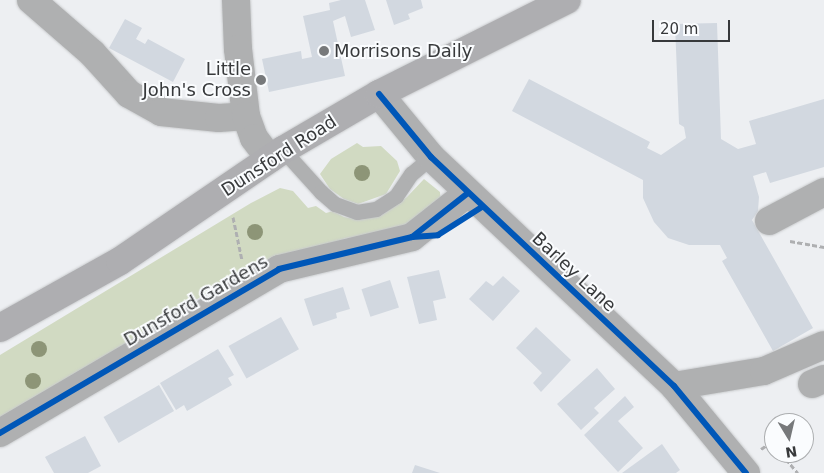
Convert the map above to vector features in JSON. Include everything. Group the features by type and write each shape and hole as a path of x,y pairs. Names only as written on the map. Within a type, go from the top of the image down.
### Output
{"main road":[{"name":"Dunsford Road","path":"0,328 120,261 277,155 379,94 558,2"}],"street":[{"path":"31,0 92,52 129,94 161,112 219,118 246,116"},
{"path":"236,0 238,49 246,116 254,138 277,155"},
{"name":"Barley Lane","path":"379,94 431,156 468,193 674,386 746,473"},
{"path":"769,221 824,192"},
{"name":"Dunsford Gardens","path":"0,433 250,284 279,269 412,236 468,193"},
{"path":"674,386 764,371 824,345"}],"lane":[{"path":"277,155 335,204 357,212 376,209 396,196 411,174 431,156"}],"path":[{"path":"220,194 232,215 250,284"},
{"path":"790,463 798,473"}],"green space":[{"path":"357,143 363,147 381,146 397,161 400,171 386,194 358,204 344,199 330,189 320,174 331,159"},
{"path":"424,179 440,192 441,204 398,233 346,238 228,280 0,421 0,355 251,203 280,188 293,191 308,208 316,206 326,213 333,211 344,217 361,220 382,215 407,197"}],"building":[{"path":"341,0 365,0 375,30 351,37 345,16 333,21 345,76 269,92 262,59 301,51 302,59 312,57 303,16 330,10 329,3"},
{"path":"386,0 421,0 423,8 408,14 410,19 394,25"},
{"path":"125,19 142,28 136,39 145,44 148,39 185,59 173,82 109,48"},
{"path":"717,23 721,139 738,149 756,144 749,121 824,99 824,167 770,183 766,172 753,176 759,197 758,211 752,220 813,328 773,351 722,261 727,258 720,245 689,245 668,238 654,222 643,198 643,180 512,111 529,79 650,142 647,148 661,155 686,138 684,127 679,124 675,24"},
{"path":"439,270 446,298 433,301 437,320 419,324 407,277"},
{"path":"503,276 520,291 493,321 469,299 486,281 493,286"},
{"path":"390,280 399,308 370,317 361,289"},
{"path":"343,287 350,309 336,313 337,318 313,326 304,299"},
{"path":"281,317 299,349 246,378 229,346"},
{"path":"536,327 571,360 541,392 533,383 542,373 516,348"},
{"path":"218,349 234,375 228,378 232,385 187,411 184,405 176,410 160,383"},
{"path":"597,368 615,389 594,408 599,413 581,430 557,404"},
{"path":"159,385 174,411 119,443 104,417"},
{"path":"625,396 634,407 618,421 643,448 618,472 584,435"},
{"path":"85,436 101,466 88,473 54,473 45,457"},
{"path":"662,444 680,470 676,473 622,473"},
{"path":"415,465 440,473 412,473"}],"cycle path":[{"path":"379,94 431,157 674,386 746,473"},
{"path":"0,433 279,269 412,237 468,193"},
{"path":"412,237 438,235 482,207"}],"place":[{"name":"Morrisons Daily","path":"324,51"},
{"name":"Little John's Cross","path":"261,80"}]}
